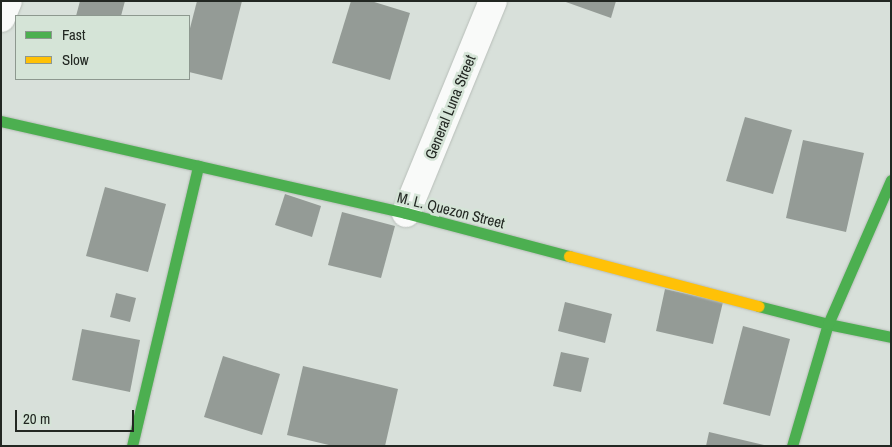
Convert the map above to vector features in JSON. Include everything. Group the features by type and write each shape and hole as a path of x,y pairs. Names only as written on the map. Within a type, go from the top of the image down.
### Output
{"main road":[{"name":"M. L. Quezon Street","path":"1,121 406,213 828,324 891,337"},
{"path":"132,446 198,166"},
{"path":"792,446 828,324 891,180"}],"street":[{"path":"1,18 8,1"},
{"name":"General Luna Street","path":"406,213 493,1"}],"building":[{"path":"80,1 125,1 121,15 76,15"},
{"path":"197,1 242,1 222,80 190,72 190,28"},
{"path":"351,1 371,1 410,13 390,80 332,63"},
{"path":"563,1 616,1 611,18"},
{"path":"745,117 792,130 773,194 726,181"},
{"path":"803,140 864,153 846,232 786,218"},
{"path":"105,187 166,204 148,272 86,256"},
{"path":"285,194 321,206 312,237 275,225"},
{"path":"342,212 395,226 381,278 328,265"},
{"path":"665,289 723,302 713,344 656,331"},
{"path":"116,293 136,298 130,322 110,317"},
{"path":"565,302 612,314 605,343 558,331"},
{"path":"743,326 790,339 770,416 723,404"},
{"path":"82,329 140,340 130,392 72,380"},
{"path":"561,352 589,358 581,392 553,386"},
{"path":"223,356 280,374 262,435 204,417"},
{"path":"303,366 398,389 385,446 333,446 287,435"},
{"path":"709,432 764,445 764,446 706,446"}],"traffic: fast":[{"path":"1,121 406,213 569,256"},
{"path":"132,446 198,166"},
{"path":"792,446 828,324 891,180"},
{"path":"758,306 828,324 891,337"}],"traffic: slow":[{"path":"569,256 758,306"}]}
